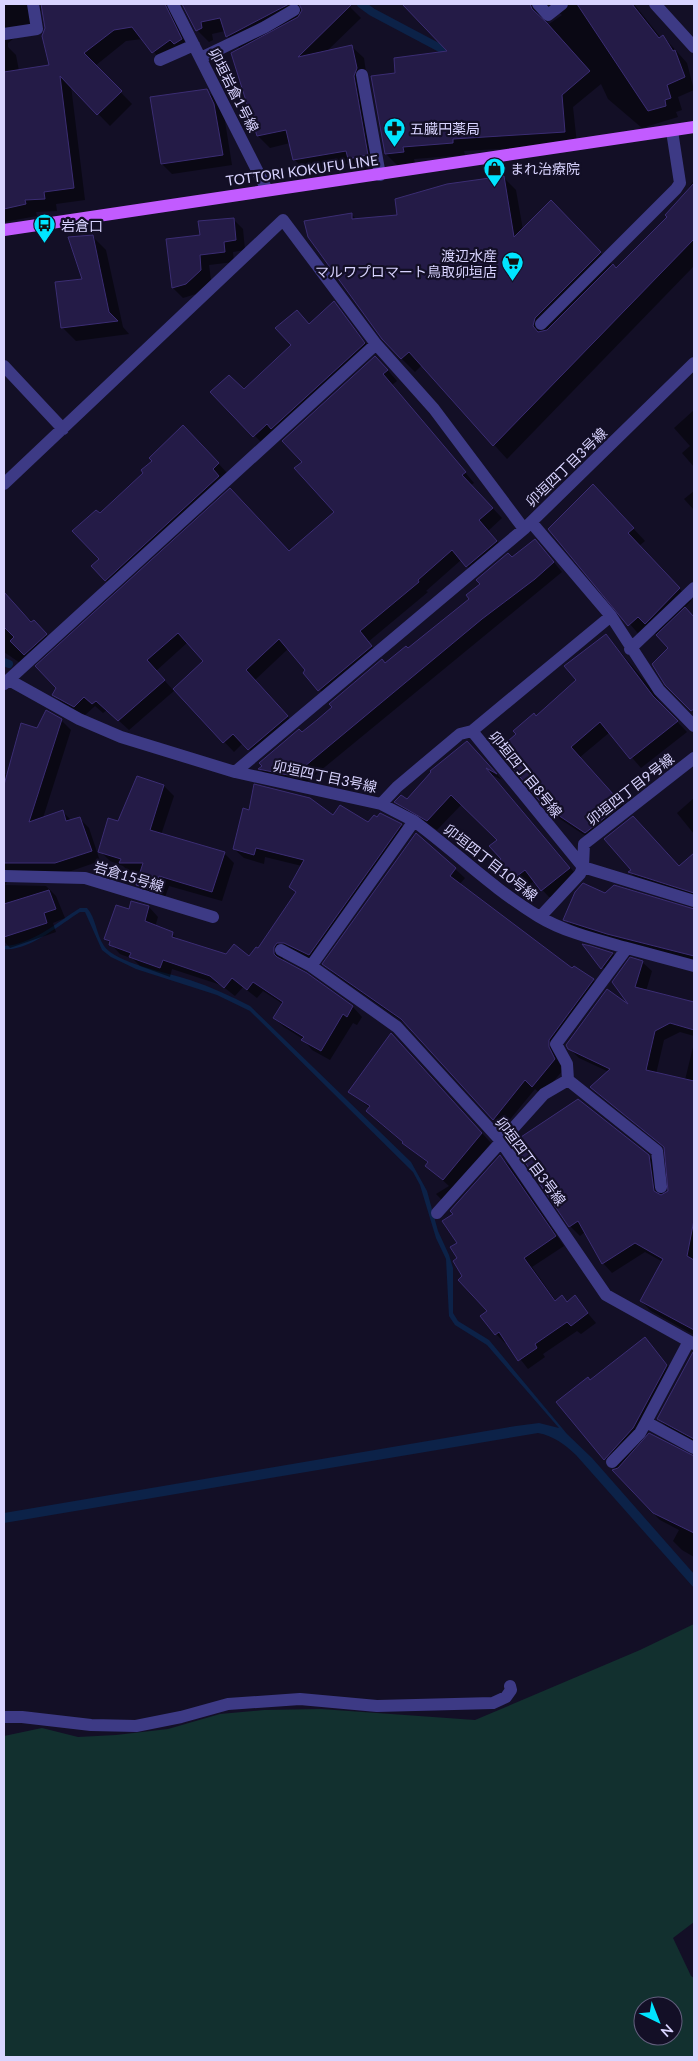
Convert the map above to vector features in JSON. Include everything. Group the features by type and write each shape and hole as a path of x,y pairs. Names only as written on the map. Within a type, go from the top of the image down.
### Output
{"main road":[{"name":"TOTTORI KOKUFU LINE","path":"4,230 694,127"}],"street":[{"path":"4,34 37,29 33,4"},
{"name":"卯垣岩倉1号線","path":"173,4 267,190"},
{"path":"538,4 548,15 562,4"},
{"path":"654,4 694,47"},
{"path":"201,58 265,27 294,10"},
{"path":"160,60 194,45"},
{"path":"362,75 380,175"},
{"path":"541,324 680,183 672,131"},
{"path":"4,484 283,220 376,344 434,409 528,526 611,616 630,649 659,690 694,726"},
{"path":"235,772 121,737 79,719 6,682 376,344"},
{"name":"卯垣四丁目3号線","path":"235,772 528,526 694,363"},
{"path":"4,366 63,429"},
{"path":"630,649 694,588"},
{"name":"卯垣四丁目8号線","path":"583,867 472,731 611,616"},
{"path":"381,804 396,787 460,734 472,731"},
{"name":"卯垣四丁目9号線","path":"583,867 584,844 694,758"},
{"name":"卯垣四丁目3号線","path":"235,772 381,804 414,821"},
{"path":"311,966 414,821"},
{"name":"卯垣四丁目10号線","path":"414,821 447,845 498,890 540,918 590,938 694,966"},
{"path":"540,918 580,874 583,867 694,901"},
{"name":"岩倉15号線","path":"4,876 85,878 213,917"},
{"path":"568,1080 568,1064 556,1044 627,948"},
{"name":"卯垣四丁目3号線","path":"280,950 311,966 397,1027 500,1140 606,1295 692,1343"},
{"path":"437,1213 500,1140 544,1094 568,1080"},
{"path":"568,1080 657,1151 661,1187"},
{"path":"612,1462 640,1433 692,1343"},
{"path":"646,1422 694,1448"},
{"path":"4,1717 22,1717 114,1727 136,1726 181,1717 228,1704 300,1698 377,1706 494,1703 506,1696 511,1690 510,1686"}],"green space":[{"path":"694,1624 694,1922 673,1938 691,1976 694,1978 694,2057 4,2057 4,1736 42,1728 78,1737 116,1735 168,1729 220,1714 264,1710 321,1709 475,1720 640,1650"}],"water":[{"path":"80,908 87,908 90,912 104,946 110,952 144,967 198,983 250,1006 411,1162 427,1191 438,1231 453,1268 453,1313 458,1321 489,1340 567,1434 592,1458 694,1574 694,1588 576,1455 558,1441 538,1433 4,1523 4,1513 516,1426 539,1423 559,1428 487,1345 455,1325 449,1316 446,1259 436,1238 420,1185 413,1172 250,1011 217,995 136,969 111,957 102,950 85,912 80,912 33,942 13,949 4,949 4,946 24,942 34,937"}],"building":[{"path":"41,4 165,4 182,39 174,44 170,40 152,53 132,27 114,30 84,53 122,91 97,115 60,76 74,188 44,192 45,199 25,200 26,204 4,209 4,72 49,65 42,36 45,28"},
{"path":"182,4 289,4 226,37 220,18 201,22 202,28 196,31"},
{"path":"299,4 352,4 298,57 352,45 357,68 354,76 368,155 348,159 346,151 293,160 286,130 257,136 231,53 298,17 302,10"},
{"path":"402,4 530,4 532,9 590,71 562,95 565,132 453,139 453,143 403,147 404,152 385,154 371,76 395,73 394,58 447,51"},
{"path":"577,4 632,4 659,38 663,35 673,51 675,50 685,77 667,85 671,98 665,100 666,106 648,111"},
{"path":"207,89 214,104 223,155 161,164 150,97"},
{"path":"504,176 514,237 551,200 601,252 535,318 533,326 538,332 547,330 613,264 616,268 667,217 665,215 694,183 694,239 493,446 409,352 401,359 382,339 308,237 304,221 352,213 352,219 397,215 395,199 447,184"},
{"path":"234,218 236,240 224,242 225,252 200,255 201,270 186,284 172,288 166,239 200,235 198,221"},
{"path":"93,235 109,312 118,321 61,328 55,282 82,279 68,237"},
{"path":"334,301 365,343 271,429 267,424 253,437 210,392 229,375 244,389 291,345 275,328 297,310 309,324"},
{"path":"375,356 388,370 383,374 466,472 462,475 493,508 479,520 497,541 466,567 452,550 418,580 419,582 360,631 372,646 318,691 303,673 305,670 279,639 246,670 288,716 248,750 233,734 223,743 173,689 203,661 178,633 147,660 165,680 118,721 96,701 92,704 84,697 74,707 52,695 56,688 35,666 230,488 289,551 334,512 294,468 302,462 282,441"},
{"path":"183,425 219,463 213,469 219,476 105,581 91,566 99,559 72,531 96,510 100,513 143,473 141,470 152,461 149,458"},
{"path":"593,484 634,528 628,533 680,588 645,624 638,617 628,626 548,529"},
{"path":"535,539 554,562 535,579 482,619 293,776 258,769 262,766 259,763 299,729 302,732 317,720 332,707 329,704 382,659 385,663 406,646 408,648 469,599 466,595 480,584 476,580 508,553 512,557"},
{"path":"4,592 31,622 34,620 47,634 24,655 10,641 14,637 4,627"},
{"path":"685,607 694,617 694,709 691,711 665,685 652,664 668,648 656,635"},
{"path":"606,634 653,696 678,721 630,759 600,722 571,747 622,804 585,833 543,805 498,750 516,734 513,731 534,713 536,716 576,680 564,666"},
{"path":"46,710 62,719 29,822 63,810 66,821 80,817 92,851 55,863 4,863 4,785 21,723 37,728"},
{"path":"467,741 497,774 486,768 570,868 541,891 525,870 508,883 495,865 501,859 489,846 497,840 451,795 427,821 394,802 401,795 407,799 430,771"},
{"path":"137,776 164,785 150,830 225,852 212,892 159,876 154,891 136,885 143,863 119,863 121,859 98,852 108,818 118,821"},
{"path":"254,784 310,798 333,815 340,805 368,822 374,815 377,817 380,813 402,824 309,955 284,943 277,943 274,947 274,954 277,957 307,973 353,1006 347,1017 343,1014 321,1051 301,1040 304,1037 273,1018 283,1002 253,982 247,990 232,978 224,988 210,976 163,960 160,968 129,957 131,953 109,945 110,941 104,939 116,905 129,909 131,901 149,906 145,921 173,932 172,937 226,954 234,944 249,956 256,947 258,948 296,892 289,887 304,860 256,848 254,855 233,849 243,808 249,810"},
{"path":"633,816 679,866 694,853 694,893 628,872 631,870 604,839"},
{"path":"416,833 456,868 450,876 572,968 574,966 594,979 549,1040 549,1047 555,1059 532,1087 525,1080 493,1120 401,1019 322,964"},
{"path":"583,883 605,893 614,885 694,909 694,956 607,934 563,920 575,892"},
{"path":"49,890 56,909 44,913 47,923 4,937 4,904"},
{"path":"582,944 591,946 613,953 601,969"},
{"path":"630,957 643,961 635,987 694,1002 694,1030 670,1023 655,1031 646,1070 694,1081 694,1220 687,1256 694,1260 694,1330 640,1301 663,1259 635,1243 602,1264 578,1221 569,1227 512,1143 578,1099 649,1155 654,1191 661,1195 668,1191 664,1147 590,1087 610,1069 568,1049 566,1045 607,989 628,1004 612,982"},
{"path":"391,1033 482,1133 443,1180 425,1166 428,1162 402,1143 366,1111 370,1106 348,1092"},
{"path":"500,1155 556,1236 524,1258 555,1301 562,1295 567,1302 575,1295 588,1313 571,1326 567,1322 535,1344 537,1348 518,1361 499,1332 495,1335 480,1316 487,1311 458,1280 462,1276 453,1261 457,1258 450,1247 457,1243 442,1221 453,1214 450,1211"},
{"path":"645,1337 667,1365 633,1428 604,1460 556,1402 588,1377 590,1380"},
{"path":"694,1352 694,1439 657,1419"},
{"path":"649,1433 694,1456 694,1533 653,1513 612,1470 618,1468"}],"waterway":[{"path":"361,4 372,12 455,56"},
{"path":"4,662 9,664"}],"place":[{"name":"五臓円薬局","path":"394,147"},
{"name":"まれ治療院","path":"494,187"},
{"name":"岩倉口","path":"45,244"},
{"name":"渡辺水産 マルワプロマート鳥取卯垣店","path":"513,282"}]}
